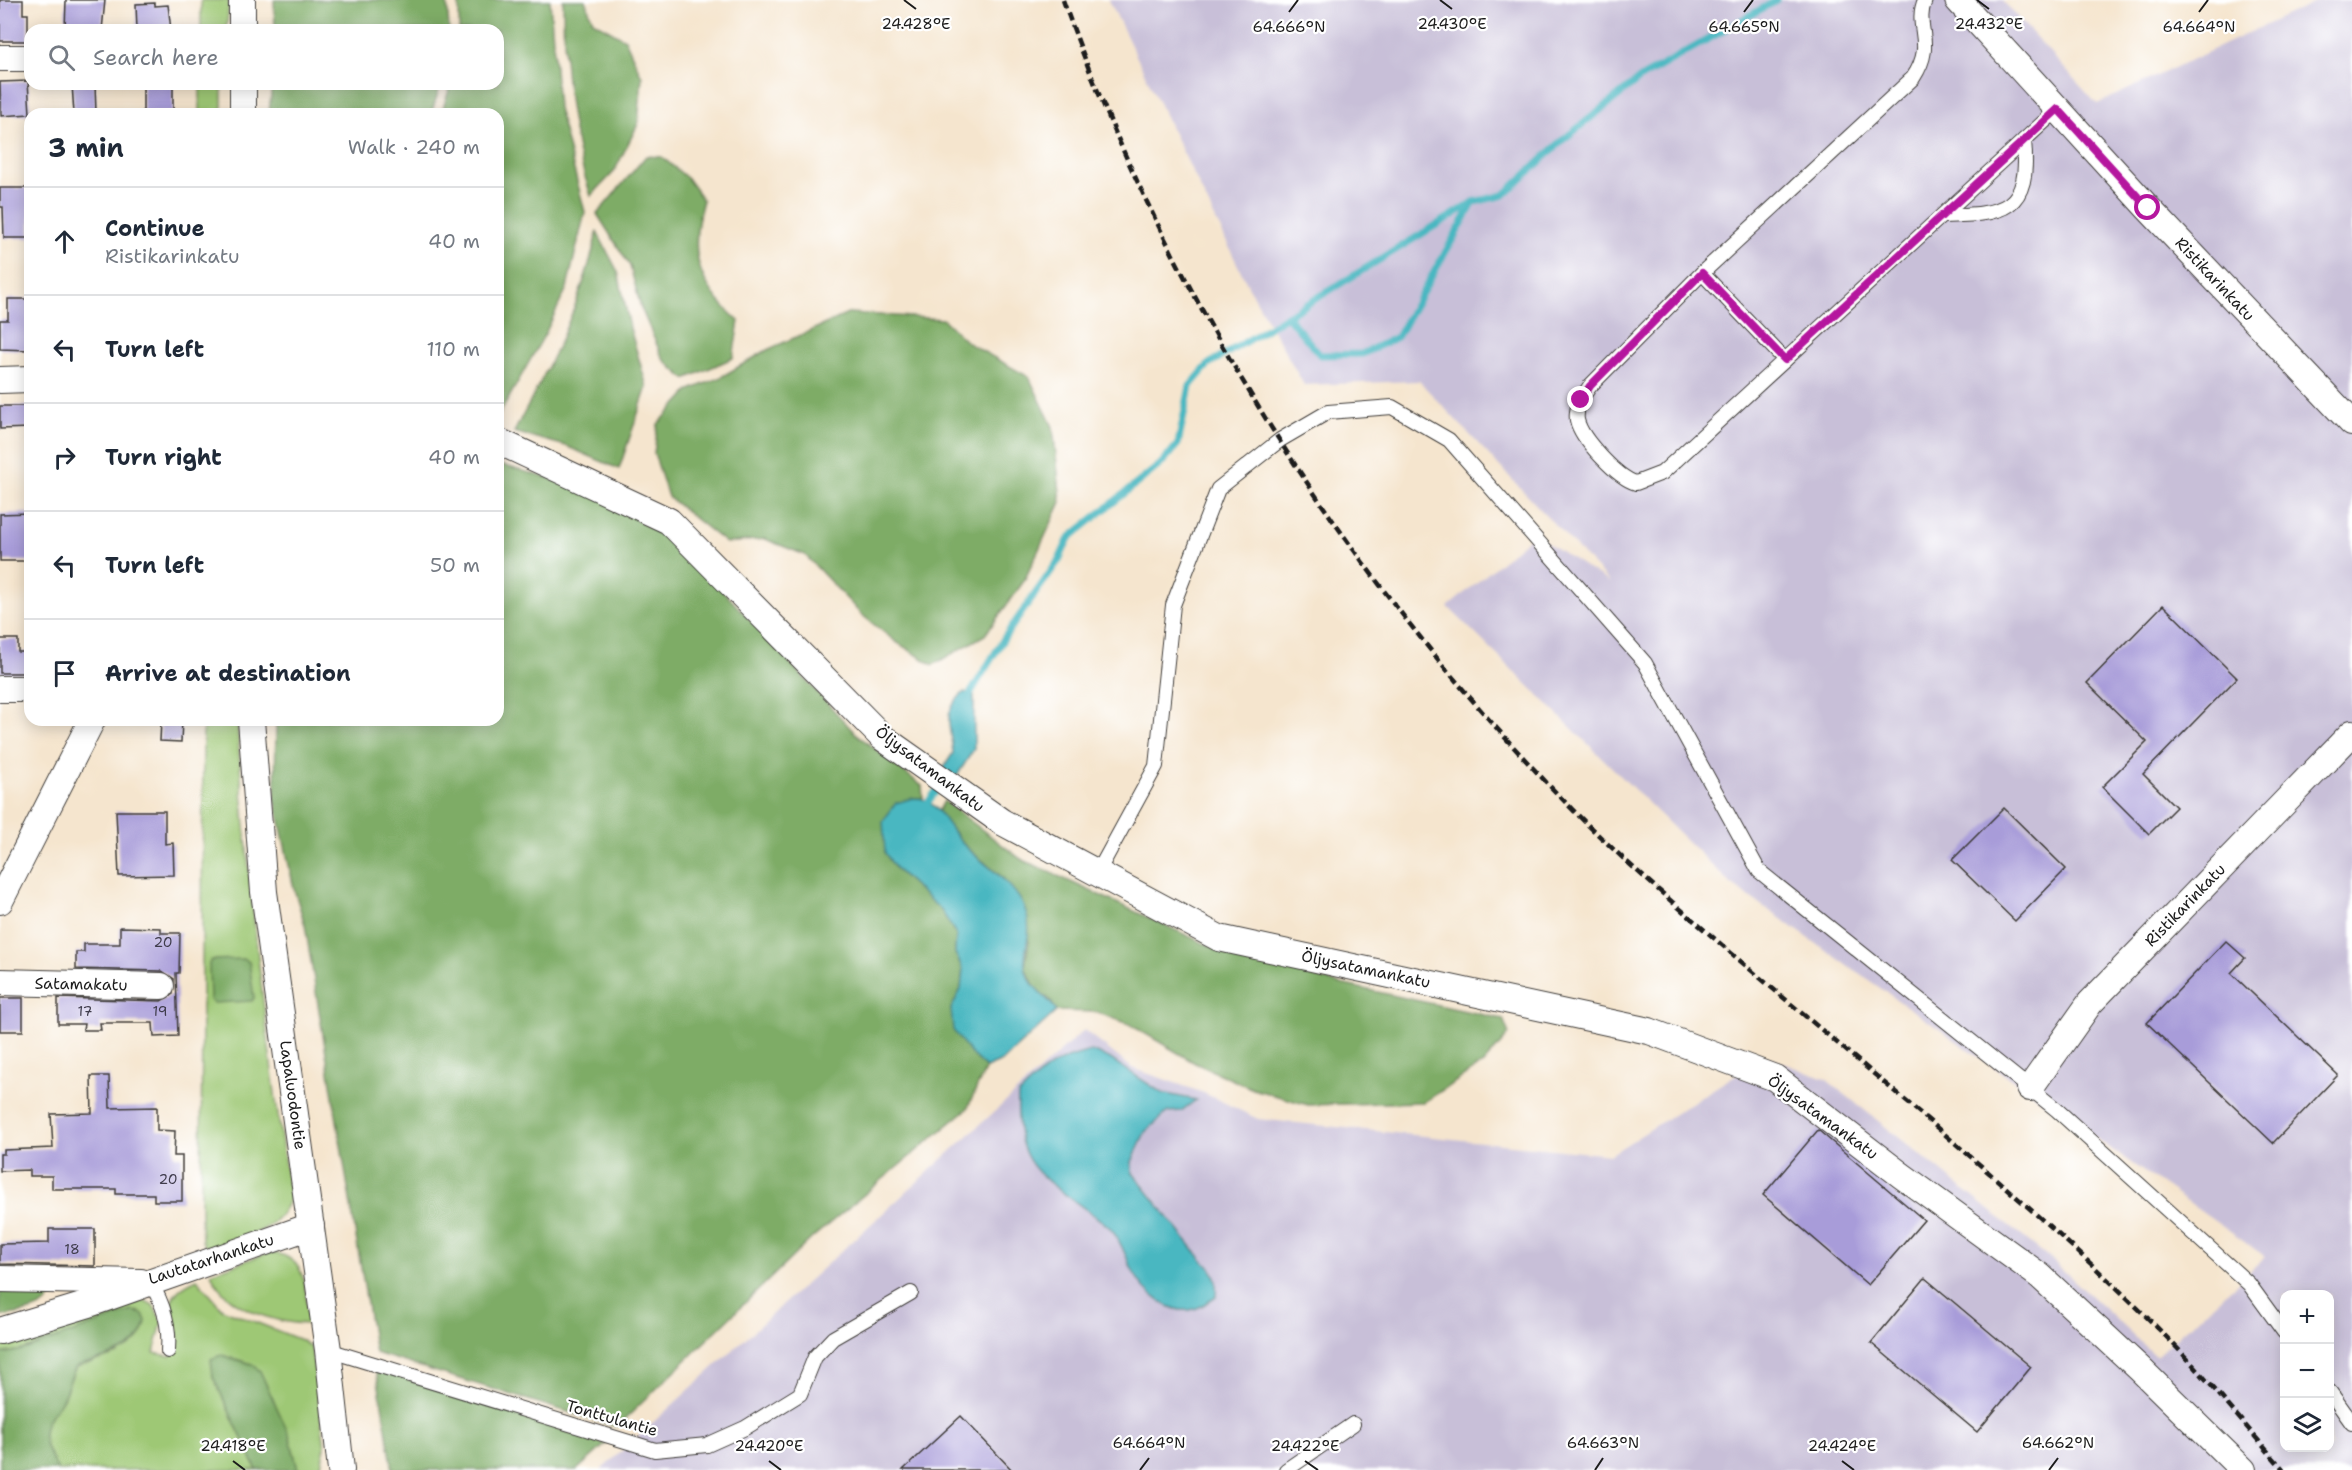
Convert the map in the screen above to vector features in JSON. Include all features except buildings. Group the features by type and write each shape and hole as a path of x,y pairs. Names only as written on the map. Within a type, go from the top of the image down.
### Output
{"street":[{"path":"242,0 242,24"},
{"name":"Ristikarinkatu","path":"1958,0 2352,423"},
{"path":"0,58 24,58"},
{"path":"243,90 243,108"},
{"path":"0,380 24,379"},
{"name":"Öljysatamankatu","path":"504,444 669,521 884,738 1002,822 1219,938 1648,1031 1775,1077 1901,1175 2040,1276 2140,1369 2242,1470"},
{"path":"0,688 24,689"},
{"path":"0,901 89,726"},
{"name":"Lapaluodontie","path":"251,726 264,892 328,1350 341,1470"},
{"name":"Ristikarinkatu","path":"2030,1088 2091,1003 2352,733"},
{"name":"Satamakatu","path":"0,982 161,986"},
{"name":"Lautatarhankatu","path":"0,1279 107,1279 150,1282 311,1226"},
{"path":"0,1331 35,1322 150,1282"}],"lane":[{"path":"1924,0 1922,19 1925,55 1913,78 1702,273 1590,386 1581,400 1577,419 1581,431 1620,476 1636,483 1662,473 2058,109"},
{"path":"1942,216 1983,213 2010,204 2025,184 2027,165 2024,140"},
{"path":"1702,273 1785,360"},
{"path":"1098,872 1156,766 1173,605 1218,489 1280,440 1328,412 1392,406 1449,440 1645,663 1759,871 2030,1088 2249,1284 2280,1327"},
{"path":"150,1282 164,1308 169,1336 168,1351"},
{"name":"Tonttulantie","path":"328,1350 655,1450 707,1445 745,1428 800,1394 815,1357 833,1338 911,1293"},
{"path":"2334,1398 2352,1423"},
{"path":"1286,1470 1353,1424"}],"shaded area":[{"path":"1109,0 2002,0 2097,104 2319,0 2352,0 2352,1470 601,1470 1084,1030 1132,1068 1204,1093 1258,1119 1610,1155 1765,1056 1827,1080 2052,1260 2156,1356 2266,1257 1731,884 1448,607 1534,534 1610,583 1419,381 1304,385 1247,284"}],"green space":[{"path":"201,0 229,0 227,24 201,24"},
{"path":"274,0 447,0 449,24 275,24"},
{"path":"459,0 550,0 558,108 585,212 567,288 545,334 504,406 504,108 443,108 449,90 504,90 504,24 459,24"},
{"path":"563,0 585,0 593,21 625,39 642,77 638,124 614,172 591,196 578,149 569,100 564,49"},
{"path":"200,90 222,90 222,108 200,108"},
{"path":"271,90 439,90 433,108 270,108"},
{"path":"646,156 662,157 687,178 703,200 696,236 700,267 705,281 714,294 739,321 733,358 685,379 663,359 641,308 630,266 597,214"},
{"path":"597,232 618,272 630,328 647,387 619,469 566,446 514,432 563,335 583,285"},
{"path":"850,313 943,319 968,343 1029,377 1053,427 1061,502 1024,581 985,635 933,665 896,642 862,615 805,555 765,539 726,543 668,497 654,453 658,424 690,390 721,377 767,350"},
{"path":"504,466 594,491 686,551 855,733 922,786 923,798 913,798 884,821 885,853 896,869 941,910 956,934 955,953 963,969 961,989 951,1009 971,1054 986,1068 967,1109 812,1238 617,1427 375,1353 305,925 294,889 275,799 276,726 504,726"},
{"path":"203,726 237,726 258,959 290,1198 284,1210 267,1227 245,1238 208,1251 202,1241"},
{"path":"944,801 1021,859 1221,951 1336,983 1503,1019 1509,1034 1483,1064 1424,1102 1308,1105 1253,1089 1195,1063 1129,1024 1096,1012 1057,1011 1049,999 1036,989 1025,967 1029,941 1003,878 965,846 938,812"},
{"path":"245,959 249,962 254,998 252,1001 214,1003 210,1000 209,964 211,960"},
{"path":"268,1253 282,1255 292,1260 298,1267 305,1288 308,1324 266,1317 238,1304 227,1296 211,1273"},
{"path":"197,1279 222,1309 301,1340 311,1348 325,1447 320,1470 298,1470 289,1434 252,1364 221,1355 213,1377 257,1470 58,1470 45,1445 44,1432 49,1418 63,1398 76,1367 118,1354 146,1321 138,1311 23,1350 0,1354 0,1342 144,1300 153,1305 162,1322 154,1353 170,1356 177,1346 178,1337 171,1307 173,1298 181,1288"},
{"path":"0,1291 39,1291 48,1294 50,1298 34,1310 0,1317"},
{"path":"132,1311 143,1314 146,1321 136,1341 118,1353 76,1367 62,1401 46,1425 45,1445 58,1470 0,1470 0,1354 23,1350"},
{"path":"221,1355 252,1364 260,1371 289,1434 298,1470 257,1470 213,1377 211,1359"},
{"path":"376,1369 606,1444 577,1470 393,1470"}],"water":[{"path":"964,692 974,695 974,749 955,779 942,770 953,753 949,726 950,713 952,706"},
{"path":"913,798 924,799 938,810 964,845 1015,892 1028,919 1025,961 1027,974 1057,1011 1002,1061 986,1068 971,1054 953,1030 951,1009 961,989 963,969 955,953 956,934 941,910 896,869 885,853 883,821 896,803"},
{"path":"1091,1051 1109,1058 1162,1093 1196,1100 1181,1111 1168,1112 1145,1132 1132,1162 1132,1172 1213,1272 1216,1280 1216,1296 1200,1307 1179,1310 1169,1307 1152,1296 1134,1273 1121,1244 1110,1228 1041,1175 1025,1151 1020,1136 1018,1095 1035,1078 1058,1062"}],"waterway":[{"path":"970,694 1006,635 1059,560 1069,538 1161,464 1178,444 1190,386 1209,364 1474,202 1504,195 1564,139 1642,77 1777,0"},
{"path":"1288,317 1320,355 1362,354 1397,337 1474,202"},
{"path":"928,802 937,790"}],"railway":[{"path":"1063,0 1106,112 1156,221 1212,328 1274,432 1341,532 1413,629 1490,721 1592,829 1738,959 1971,1157 2102,1274 2195,1367 2284,1470"}],"route":[{"path":"1581,400 1590,386 1702,273 1785,360 2058,109 2148,208"}]}
